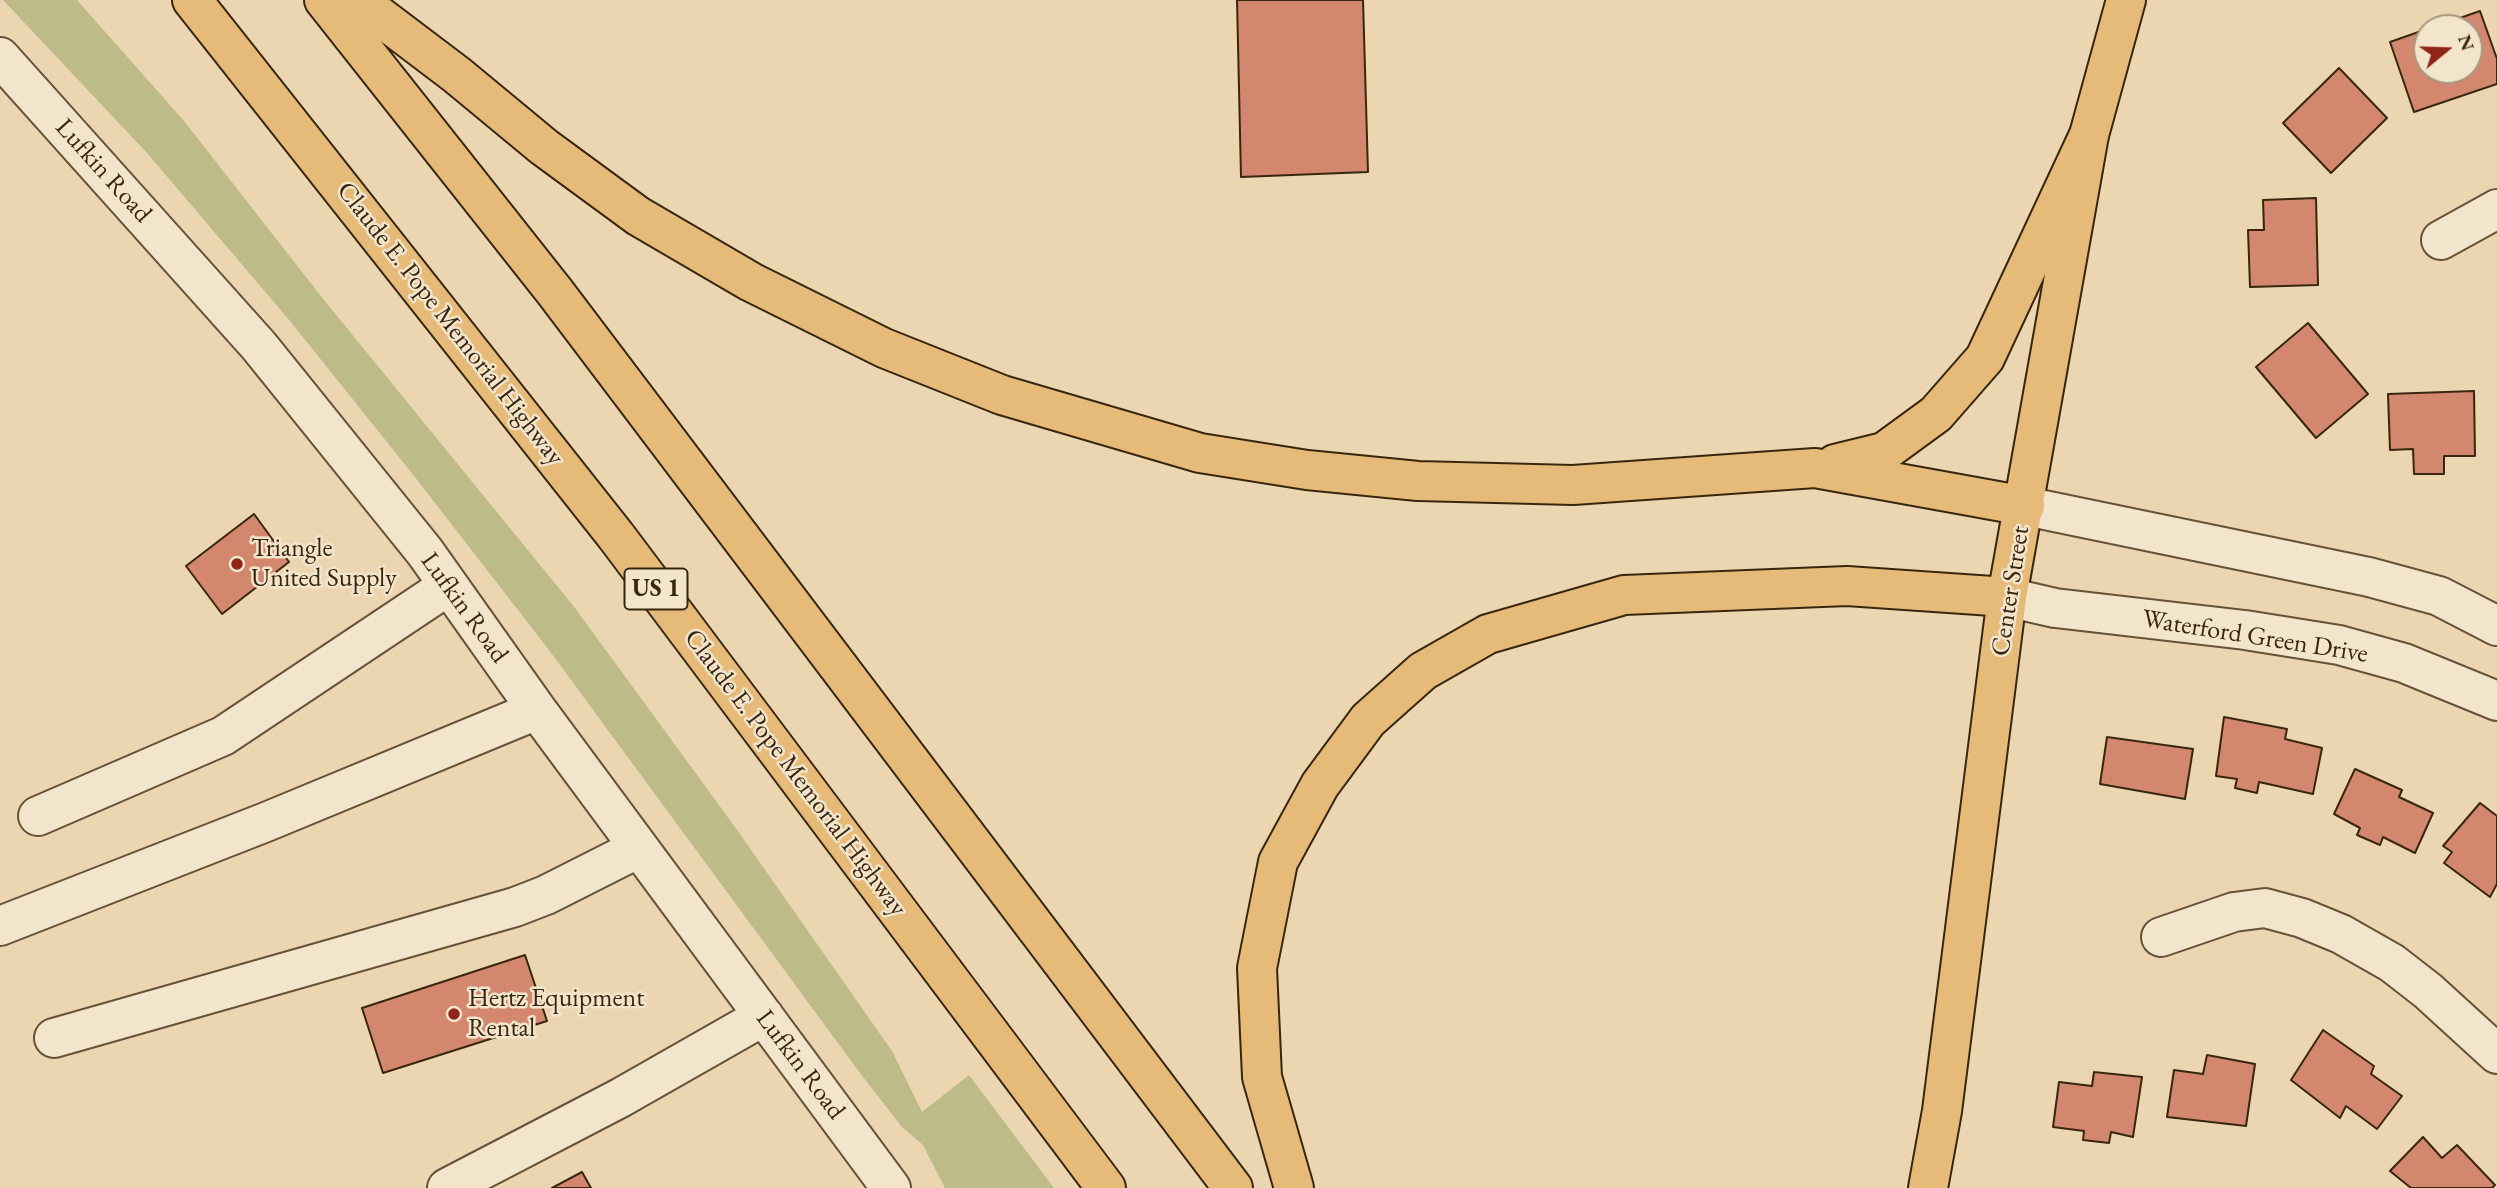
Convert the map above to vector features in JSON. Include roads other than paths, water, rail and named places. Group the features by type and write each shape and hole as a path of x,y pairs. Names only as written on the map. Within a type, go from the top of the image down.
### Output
{"main road":[{"name":"Claude E. Pope Memorial Highway","path":"192,0 616,536 1106,1188"},
{"path":"324,0 500,220 1233,1188"},
{"path":"358,0 544,147 638,216 751,282 884,348 1002,395 1200,453 1307,470 1404,479 1573,485 1815,468 1884,452 1936,414 1985,358 2089,135"},
{"name":"Center Street","path":"1928,1188 1942,1111 2007,597 2089,135 2126,0"},
{"path":"1815,468 2025,506"},
{"path":"1294,1188 1262,1077 1257,968 1278,862 1320,785 1368,720 1423,671 1488,634 1624,595 1847,586 2007,597"}],"street":[{"name":"Lufkin Road","path":"0,57 259,346 448,586 891,1188"},
{"path":"2441,240 2497,208"},
{"path":"2025,506 2369,577 2439,596 2497,626"},
{"path":"38,816 223,736 448,586"},
{"name":"Waterford Green Drive","path":"2007,597 2055,608 2245,630 2339,645 2404,663 2497,701"},
{"path":"0,926 266,822 537,710"},
{"path":"54,1038 515,907 547,895 639,848"},
{"path":"2161,937 2234,912 2265,908 2302,918 2341,934 2392,963 2428,991 2497,1054"},
{"path":"447,1188 620,1098 764,1016"}],"place":[{"name":"Triangle United Supply","path":"237,564"},
{"name":"Hertz Equipment Rental","path":"454,1014"}]}
